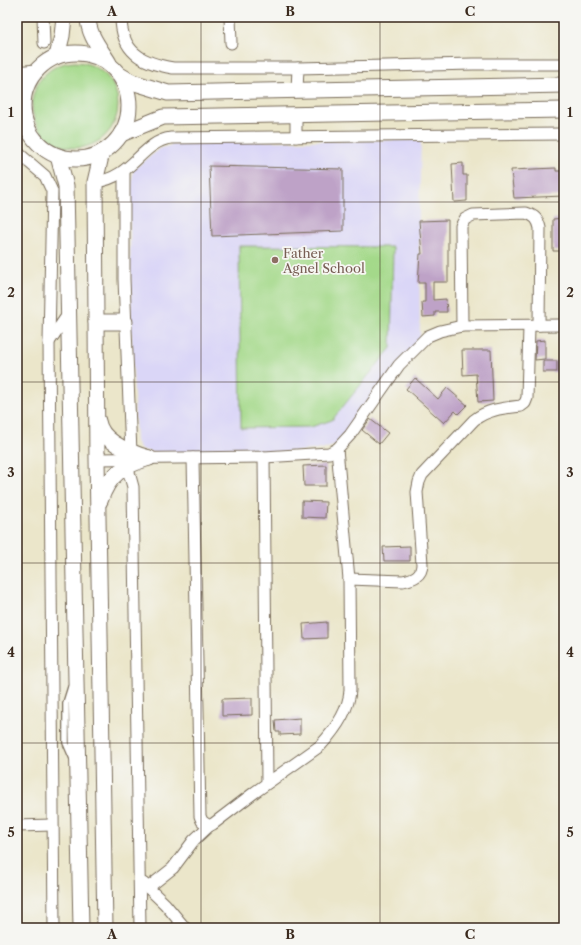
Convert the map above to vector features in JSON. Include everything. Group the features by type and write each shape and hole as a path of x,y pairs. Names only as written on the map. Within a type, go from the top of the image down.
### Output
{"street":[{"path":"43,17 44,43"},
{"path":"57,56 62,36 64,17"},
{"path":"88,17 88,25 94,41 109,63 120,75 132,82 168,93 564,86"},
{"path":"121,17 121,30 125,42 142,59 173,68 298,68 473,64 564,64"},
{"path":"230,17 231,43"},
{"path":"38,144 29,131 24,115 22,86 36,70 46,61 57,56 84,53 109,63"},
{"path":"297,90 298,68"},
{"path":"17,72 36,70"},
{"path":"17,133 58,156 80,159 102,152 113,144 121,134 128,114 128,94 120,75"},
{"path":"121,134 163,117 564,110"},
{"path":"296,115 296,137"},
{"path":"96,182 107,181 124,172 155,144 163,139 564,134"},
{"path":"17,152 45,176 52,191 49,342 54,928"},
{"path":"102,152 96,182 96,322 105,928"},
{"path":"58,156 66,186 81,928"},
{"path":"124,172 125,322 129,459 133,493 138,880 140,928"},
{"path":"349,579 403,581 418,575 422,570 422,564 417,492 422,475 481,415 489,411 521,406 525,403 527,398 534,326 540,228 538,220 533,215 526,213 473,215 465,219 461,226 462,326"},
{"path":"49,342 69,313"},
{"path":"96,322 125,322"},
{"path":"97,459 264,457 329,452 337,449 350,435 399,365 428,336 440,330 462,326 564,325"},
{"path":"97,412 98,424 129,459"},
{"path":"149,887 173,868 194,840 209,826 320,746 328,737 348,703 350,690 349,579 337,449"},
{"path":"264,457 267,783"},
{"path":"98,508 108,482 129,459 149,458"},
{"path":"193,458 200,816 202,821 209,826"},
{"path":"17,826 52,825"},
{"path":"138,880 149,887 185,928"}],"shaded area":[{"name":"Father Agnel School","path":"421,140 419,214 420,340 336,445 323,449 287,452 155,453 140,449 136,441 131,322 130,217 133,170 161,148 184,142"}],"green space":[{"path":"75,62 91,65 99,69 111,81 115,89 118,105 115,121 111,129 99,141 91,145 75,148 59,145 51,141 39,129 35,121 32,105 35,89 39,81 51,69 59,65"},
{"path":"239,246 393,247 391,348 332,420 311,427 241,428"}],"building":[{"path":"463,163 463,175 467,175 467,201 454,202 452,164"},
{"path":"209,166 343,169 343,231 212,236"},
{"path":"556,168 556,171 564,171 564,196 514,198 511,170"},
{"path":"564,218 564,251 553,251 553,219"},
{"path":"448,220 448,282 433,282 433,300 446,299 447,312 435,312 435,316 423,317 422,302 425,302 425,283 418,283 420,254 422,254 419,221"},
{"path":"545,340 545,359 535,360 536,341"},
{"path":"462,350 491,350 493,401 478,402 476,374 463,375"},
{"path":"543,361 557,361 557,372 543,372"},
{"path":"415,378 438,399 447,388 467,405 458,414 455,411 444,423 406,389"},
{"path":"370,419 388,433 379,444 362,430"},
{"path":"326,465 326,486 304,486 303,466"},
{"path":"302,501 326,502 325,518 302,517"},
{"path":"410,546 410,561 384,561 383,547"},
{"path":"327,622 327,638 304,639 303,624"},
{"path":"252,698 252,715 222,716 222,699"},
{"path":"300,718 300,734 280,735 280,732 276,732 275,720"}],"place":[{"name":"Father Agnel School","path":"275,260"}]}
